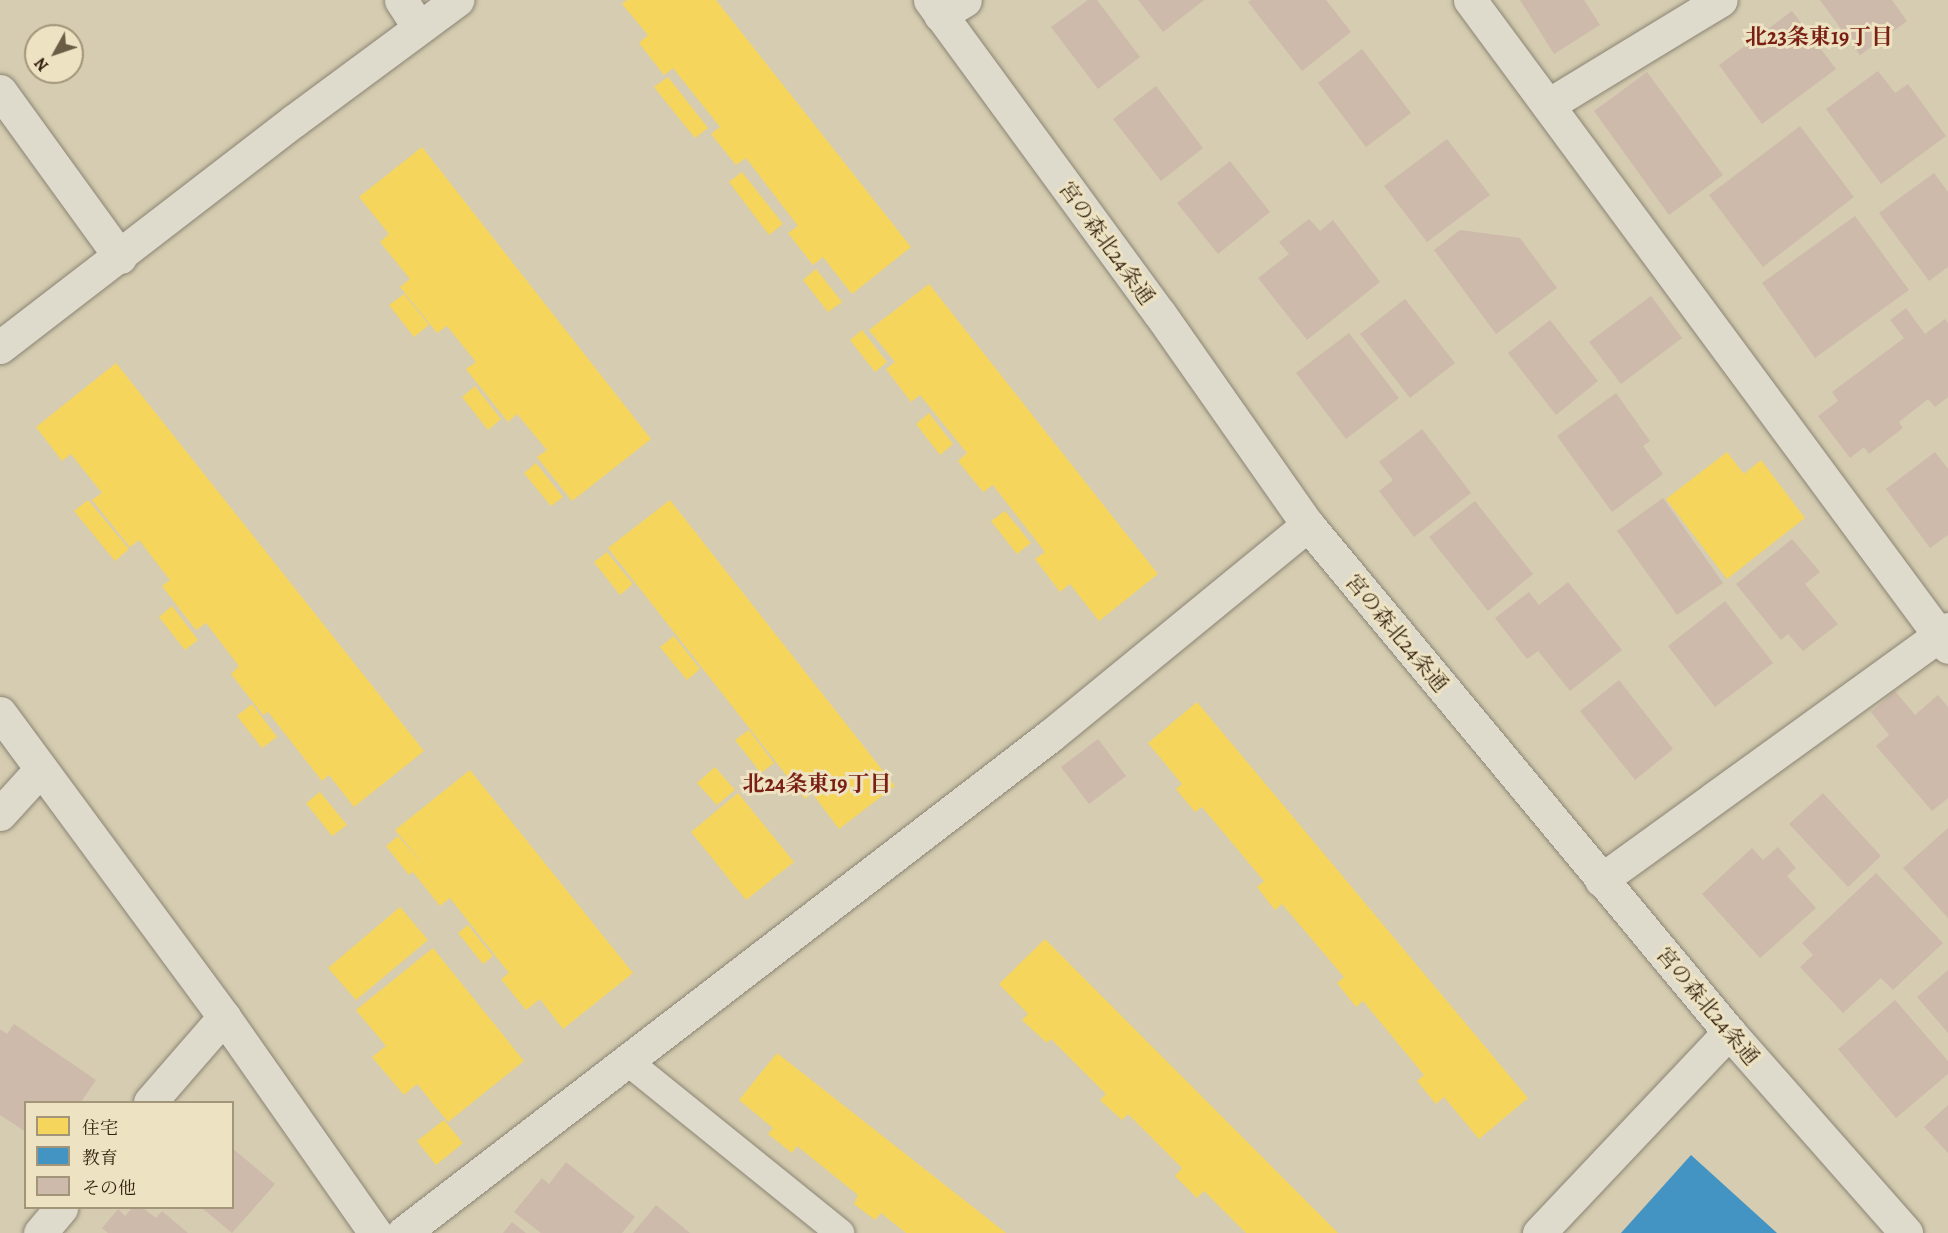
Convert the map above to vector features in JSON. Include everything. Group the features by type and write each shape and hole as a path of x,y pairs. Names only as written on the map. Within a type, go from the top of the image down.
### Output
{"street":[{"path":"401,0 419,28"},
{"path":"0,347 120,257 295,120 457,0"},
{"path":"1470,0 1945,637 1601,879"},
{"path":"1548,105 1721,0"},
{"name":"宮の森北24条通","path":"945,5 1308,525 1729,1032 1906,1233"},
{"path":"0,92 120,257"},
{"path":"403,1233 1051,735 1308,525"},
{"path":"0,713 224,1017 375,1233"},
{"path":"0,814 41,769"},
{"path":"151,1101 224,1017"},
{"path":"1539,1233 1729,1032"},
{"path":"40,1233 60,1209"}],"lane":[{"path":"627,1060 840,1233"}],"building: 住宅":[{"path":"627,0 716,0 911,247 852,294 823,257 813,265 788,233 798,226 746,158 736,165 711,134 720,127 673,68 664,75 639,43 648,35 622,4"},
{"path":"668,77 708,128 695,138 654,87"},
{"path":"422,147 651,439 572,501 537,457 547,450 517,414 508,422 466,369 476,362 447,326 437,333 400,287 410,279 380,242 389,234 359,197"},
{"path":"742,172 783,224 769,235 729,182"},
{"path":"816,269 842,302 828,312 803,280"},
{"path":"929,284 1158,574 1099,621 1070,584 1060,592 1035,559 1045,552 993,485 983,492 958,461 967,453 920,395 911,402 886,369 895,362 869,330"},
{"path":"404,294 429,325 414,337 389,305"},
{"path":"862,330 887,362 875,372 850,340"},
{"path":"116,363 424,751 354,807 329,775 322,781 268,712 263,715 231,674 239,666 206,623 196,630 162,586 170,580 139,540 130,547 92,500 102,493 71,454 62,461 36,427"},
{"path":"475,386 501,419 488,430 462,397"},
{"path":"929,413 953,444 940,455 916,424"},
{"path":"1727,452 1744,474 1761,460 1805,518 1727,579 1666,499"},
{"path":"536,463 563,497 551,506 524,473"},
{"path":"88,500 129,549 115,561 74,511"},
{"path":"670,500 895,786 839,829 812,793 805,799 608,548"},
{"path":"1005,511 1031,543 1017,554 991,521"},
{"path":"607,552 633,584 620,595 594,562"},
{"path":"172,606 198,640 185,650 159,617"},
{"path":"674,636 700,669 687,680 660,647"},
{"path":"1197,702 1528,1098 1479,1139 1444,1097 1436,1104 1417,1081 1424,1075 1363,1001 1356,1007 1337,983 1344,977 1282,904 1275,910 1257,887 1264,881 1202,807 1195,812 1176,789 1182,784 1148,743"},
{"path":"252,704 277,737 262,748 237,716"},
{"path":"749,730 774,763 761,773 735,740"},
{"path":"715,767 735,790 717,805 697,783"},
{"path":"470,770 633,973 563,1029 540,999 526,1010 501,979 509,973 450,898 440,906 413,872 409,875 386,846 398,836 425,866 395,830"},
{"path":"320,792 347,825 332,836 306,803"},
{"path":"738,793 794,862 746,900 691,832"},
{"path":"400,907 428,940 356,1000 328,968"},
{"path":"468,925 493,956 483,964 458,933"},
{"path":"1045,939 1338,1233 1246,1233 1204,1191 1197,1198 1175,1176 1182,1168 1128,1114 1122,1120 1100,1100 1106,1094 1051,1039 1047,1043 1022,1020 1028,1014 999,984"},
{"path":"433,948 524,1061 448,1122 417,1084 404,1095 372,1057 386,1046 356,1010"},
{"path":"777,1053 1006,1233 906,1233 881,1213 875,1220 854,1204 858,1195 797,1146 792,1153 768,1134 773,1128 739,1100"},
{"path":"444,1120 463,1143 436,1165 417,1141"}],"building: 教育":[{"path":"1691,1155 1777,1233 1621,1233"}],"building: その他":[{"path":"1088,0 1097,0 1140,57 1098,89 1051,27"},
{"path":"1138,0 1204,0 1163,32"},
{"path":"1251,0 1326,0 1351,32 1302,71 1248,2"},
{"path":"1520,0 1584,0 1600,25 1554,54"},
{"path":"1820,0 1892,0 1907,21 1860,55"},
{"path":"1792,11 1836,69 1762,124 1719,65"},
{"path":"1362,49 1411,113 1366,147 1318,83"},
{"path":"1878,71 1895,93 1908,84 1946,136 1881,184 1826,109"},
{"path":"1647,72 1723,175 1669,215 1594,111"},
{"path":"1156,86 1203,148 1161,181 1113,119"},
{"path":"1800,126 1854,197 1763,267 1709,195"},
{"path":"1447,139 1490,195 1427,242 1384,186"},
{"path":"1230,161 1270,212 1218,254 1177,203"},
{"path":"1934,173 1948,192 1948,267 1929,281 1879,213"},
{"path":"1855,216 1909,290 1815,358 1762,283"},
{"path":"1309,219 1320,231 1333,220 1380,282 1307,340 1258,278 1289,254 1279,242"},
{"path":"1460,230 1520,238 1557,288 1496,334 1434,250"},
{"path":"1651,296 1682,338 1621,384 1589,342"},
{"path":"1405,299 1455,363 1410,398 1360,334"},
{"path":"1906,308 1925,334 1945,319 1948,323 1948,397 1935,407 1928,399 1899,422 1903,428 1869,454 1864,447 1850,458 1818,416 1838,401 1832,392 1904,338 1890,320"},
{"path":"1550,320 1598,381 1556,415 1508,353"},
{"path":"1349,333 1399,398 1346,439 1296,373"},
{"path":"1616,393 1650,441 1643,446 1663,474 1612,512 1557,436"},
{"path":"1422,429 1471,493 1414,537 1379,491 1393,480 1379,462"},
{"path":"1935,452 1948,469 1948,535 1930,548 1886,489"},
{"path":"1663,498 1723,583 1677,615 1617,531"},
{"path":"1475,501 1533,574 1488,611 1429,537"},
{"path":"1792,539 1820,572 1805,584 1838,624 1803,651 1788,634 1781,640 1736,584"},
{"path":"1568,582 1622,650 1570,691 1538,651 1527,659 1495,618 1529,592 1539,605"},
{"path":"1725,601 1773,663 1715,707 1668,646"},
{"path":"1619,680 1673,749 1635,780 1580,711"},
{"path":"1895,691 1915,715 1938,695 1948,707 1948,798 1932,811 1876,746 1889,735 1871,712"},
{"path":"1098,739 1126,776 1089,804 1061,767"},
{"path":"1823,793 1881,856 1848,887 1789,824"},
{"path":"1948,828 1948,918 1903,868"},
{"path":"1778,847 1796,868 1787,876 1816,908 1760,958 1702,894 1752,848 1763,860"},
{"path":"1876,873 1943,943 1893,990 1881,978 1843,1013 1800,967 1813,955 1802,943"},
{"path":"1948,970 1948,1033 1917,997"},
{"path":"1895,1000 1948,1061 1948,1074 1896,1118 1838,1049"},
{"path":"14,1024 96,1080 82,1101 24,1101 24,1131 0,1115 0,1029 7,1034"},
{"path":"1948,1105 1948,1153 1924,1127"},
{"path":"234,1150 275,1184 232,1233 203,1209 234,1209"},
{"path":"566,1162 635,1217 622,1233 541,1233 514,1212 542,1178 549,1184"},
{"path":"656,1205 690,1233 633,1233"},
{"path":"118,1209 125,1216 131,1209 144,1209 156,1218 162,1211 188,1233 108,1233 102,1228"},
{"path":"512,1222 526,1233 503,1233"}],"district":[{"name":"北23条東19丁目","path":"1819,38"},
{"name":"北24条東19丁目","path":"817,785"}]}
